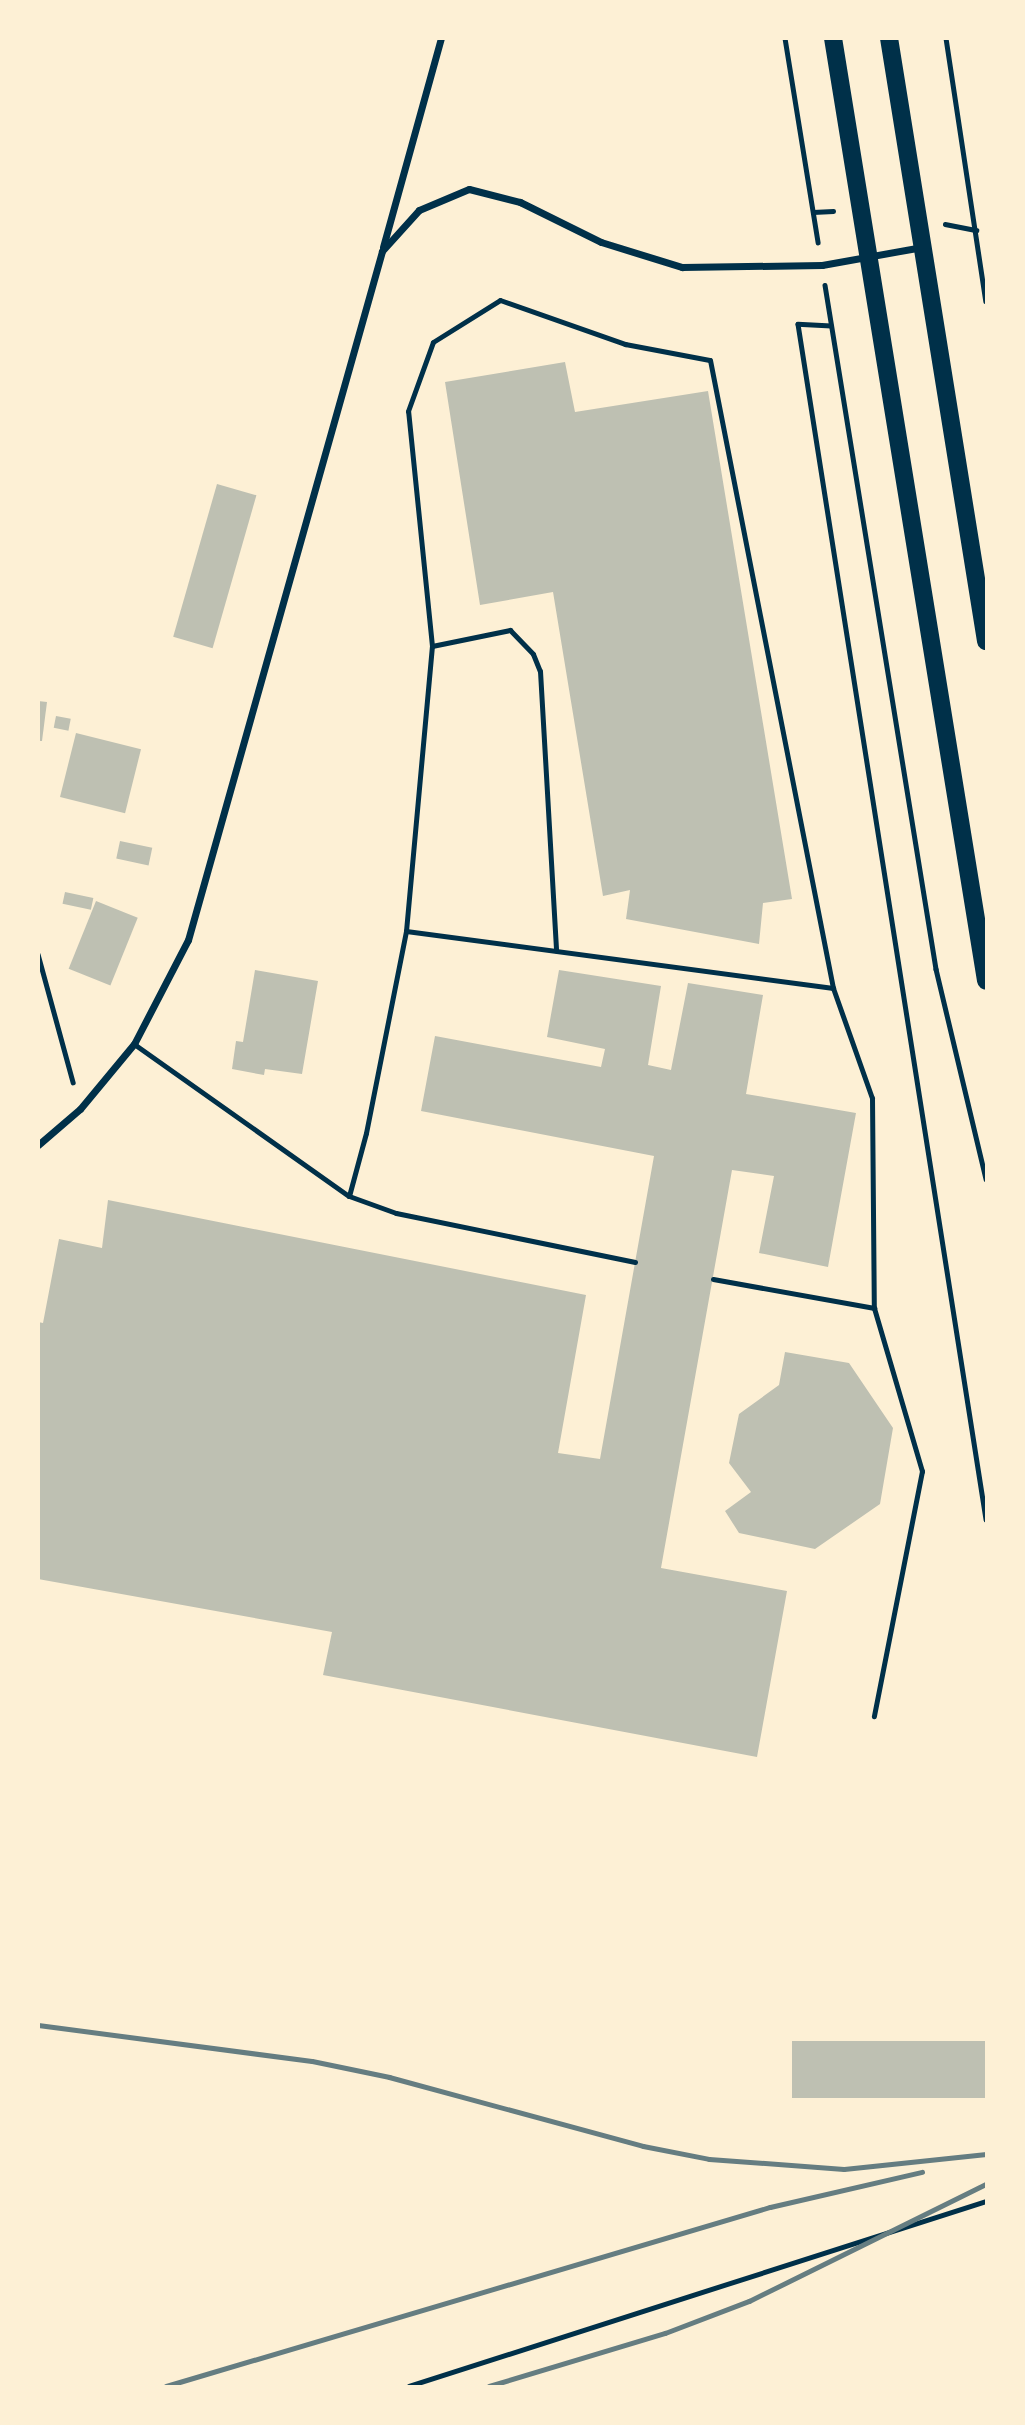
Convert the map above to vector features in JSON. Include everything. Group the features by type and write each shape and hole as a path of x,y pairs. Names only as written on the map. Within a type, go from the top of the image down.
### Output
{"main road":[{"path":"833,38 986,981"},
{"path":"888,38 986,641"}],"street":[{"path":"38,1145 80,1109 134,1044 188,940 441,38"},
{"path":"382,251 419,210 469,189 520,202 601,242 682,267 822,265 923,246"}],"lane":[{"path":"349,1196 366,1133 406,931 432,646 408,411 433,342 500,300 625,344 710,360 833,988 872,1098 874,1308 922,1471 874,1716"},
{"path":"432,646 510,630 533,654 540,671 556,951"},
{"path":"406,931 833,988"},
{"path":"134,1044 349,1196 396,1213 635,1262"},
{"path":"713,1279 874,1308"}],"path":[{"path":"785,38 936,968 986,1179"},
{"path":"946,38 986,302"},
{"path":"831,326 798,324 986,1519"},
{"path":"38,954 80,1109"},
{"path":"409,2386 986,2202"}],"building":[{"path":"565,362 575,412 708,391 792,899 763,903 759,944 626,919 630,890 603,896 553,592 480,605 445,382"},
{"path":"217,484 256,495 213,648 173,637"},
{"path":"38,701 47,702 42,741 38,741"},
{"path":"56,716 71,719 68,731 54,728"},
{"path":"76,733 141,749 125,813 60,797"},
{"path":"120,841 152,848 149,865 116,859"},
{"path":"65,892 93,898 91,910 63,904"},
{"path":"96,901 138,918 110,986 69,969"},
{"path":"255,970 318,981 302,1074 265,1069 264,1075 232,1069 236,1041 243,1042"},
{"path":"559,970 661,986 648,1065 671,1070 688,983 763,995 746,1094 856,1113 828,1267 759,1253 774,1176 732,1170 661,1568 787,1591 757,1757 323,1675 332,1632 38,1579 38,1322 43,1323 59,1239 102,1248 108,1200 586,1295 558,1453 600,1459 654,1156 421,1111 435,1036 601,1067 605,1049 547,1037"},
{"path":"785,1352 849,1363 893,1428 880,1504 815,1549 739,1533 725,1511 751,1492 729,1463 739,1414 779,1385"},
{"path":"792,2041 986,2041 986,2098 792,2098"}],"railway":[{"path":"38,2025 312,2061 389,2077 643,2146 709,2159 844,2169 986,2154"},
{"path":"166,2386 770,2207 922,2172"},
{"path":"489,2386 665,2333 749,2301 986,2184"}]}
